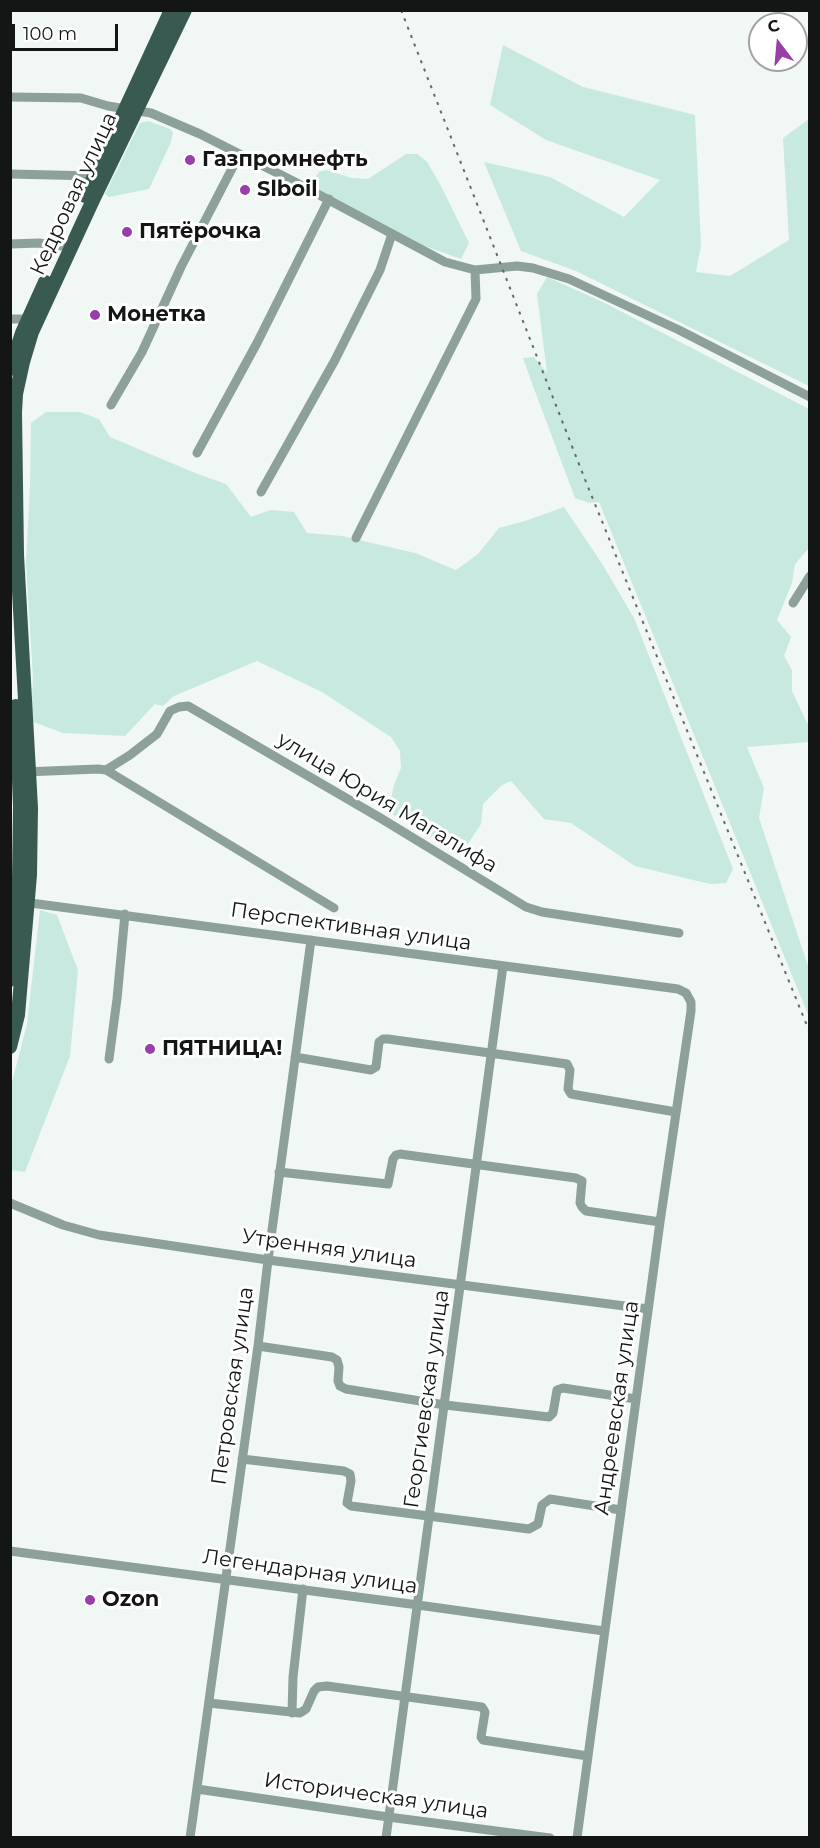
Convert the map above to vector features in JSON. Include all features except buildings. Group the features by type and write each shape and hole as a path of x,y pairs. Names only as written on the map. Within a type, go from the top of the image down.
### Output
{"main road":[{"name":"Кедровая улица","path":"18,742 16,394 22,362 32,333 132,109 171,10"},
{"name":"Кедровая улица","path":"10,369 28,319 95,176 185,10"},
{"name":"Кедровая улица","path":"10,575 18,742 24,772 20,818 23,902 10,980"},
{"name":"Кедровая улица","path":"10,1047 18,1015 17,932"}],"street":[{"path":"10,97 81,98 108,106 132,109 177,124 329,200 445,262 475,270 525,267 568,279 679,330 810,397"},
{"path":"111,405 142,352 181,267 239,155"},
{"path":"10,174 95,176"},
{"path":"197,453 257,344 329,200"},
{"path":"261,492 375,280 392,234"},
{"path":"10,244 39,243 62,246"},
{"path":"356,537 476,299 475,270"},
{"path":"10,319 28,319"},
{"path":"793,603 810,576"},
{"name":"улица Юрия Магалифа","path":"106,770 157,734 170,711 188,706 382,819 526,907 542,912 679,933"},
{"path":"24,772 106,770 334,908"},
{"name":"Перспективная улица","path":"23,902 678,989"},
{"path":"109,1059 125,914"},
{"name":"Петровская улица","path":"190,1838 311,940"},
{"name":"Георгиевская улица","path":"386,1838 503,966"},
{"name":"Андреевская улица","path":"577,1838 648,1309 691,1011 691,1002 686,993 678,989"},
{"path":"295,1057 371,1070 376,1067 379,1042 388,1039 567,1064 570,1070 568,1092 571,1094 676,1112"},
{"path":"279,1172 383,1185 388,1184 393,1159 400,1154 576,1178 582,1181 580,1203 586,1211 660,1222"},
{"name":"Утренняя улица","path":"10,1203 63,1225 99,1235 268,1260 648,1309"},
{"path":"258,1346 332,1357 337,1360 339,1367 340,1386 346,1389 445,1405 549,1417 553,1413 557,1390 563,1388 636,1399"},
{"path":"242,1459 344,1471 350,1474 347,1503 351,1506 528,1529 538,1524 542,1505 550,1499 621,1510"},
{"name":"Легендарная улица","path":"10,1551 604,1631"},
{"path":"292,1713 293,1677 303,1589"},
{"path":"209,1703 300,1713 306,1708 314,1691 318,1687 327,1686 482,1707 485,1712 481,1737 483,1740 588,1756"},
{"name":"Историческая улица","path":"197,1789 550,1838"}],"green space":[{"path":"503,45 583,87 695,115 701,245 696,272 730,276 789,240 783,138 809,119 809,386 576,271 521,251 484,162 550,177 624,217 660,180 546,140 490,105"},
{"path":"148,121 170,129 173,133 149,189 109,197 105,194 140,123"},
{"path":"406,154 417,154 427,162 440,184 469,243 461,259 425,246 317,190 313,180 319,172 326,170 352,178 368,179"},
{"path":"547,277 605,303 809,409 809,548 795,564 792,583 777,620 791,637 784,656 792,670 792,691 807,723 809,722 809,742 747,747 764,788 759,818 809,969 809,1017 599,502 590,503 575,498 523,358 534,357 547,373 537,294"},
{"path":"46,412 80,412 99,419 110,437 226,484 251,517 270,510 294,512 307,533 342,536 415,553 456,570 478,554 499,528 564,507 601,562 634,618 733,869 726,883 710,884 635,866 571,823 544,819 511,781 502,785 483,804 481,824 465,848 448,846 388,812 394,785 401,768 400,751 391,737 322,692 257,661 174,696 163,706 155,704 125,736 63,733 31,721 33,677 26,563 31,423"},
{"path":"40,910 57,915 78,970 70,1056 25,1172 11,1170 11,1086 27,1024"}],"railway":[{"path":"401,10 586,482 810,1033"}],"place":[{"name":"Газпромнефть","path":"190,160"},
{"name":"Slboil","path":"245,190"},
{"name":"Пятёрочка","path":"127,232"},
{"name":"Монетка","path":"95,315"},
{"name":"ПЯТНИЦА!","path":"150,1049"},
{"name":"Ozon","path":"90,1600"}]}
